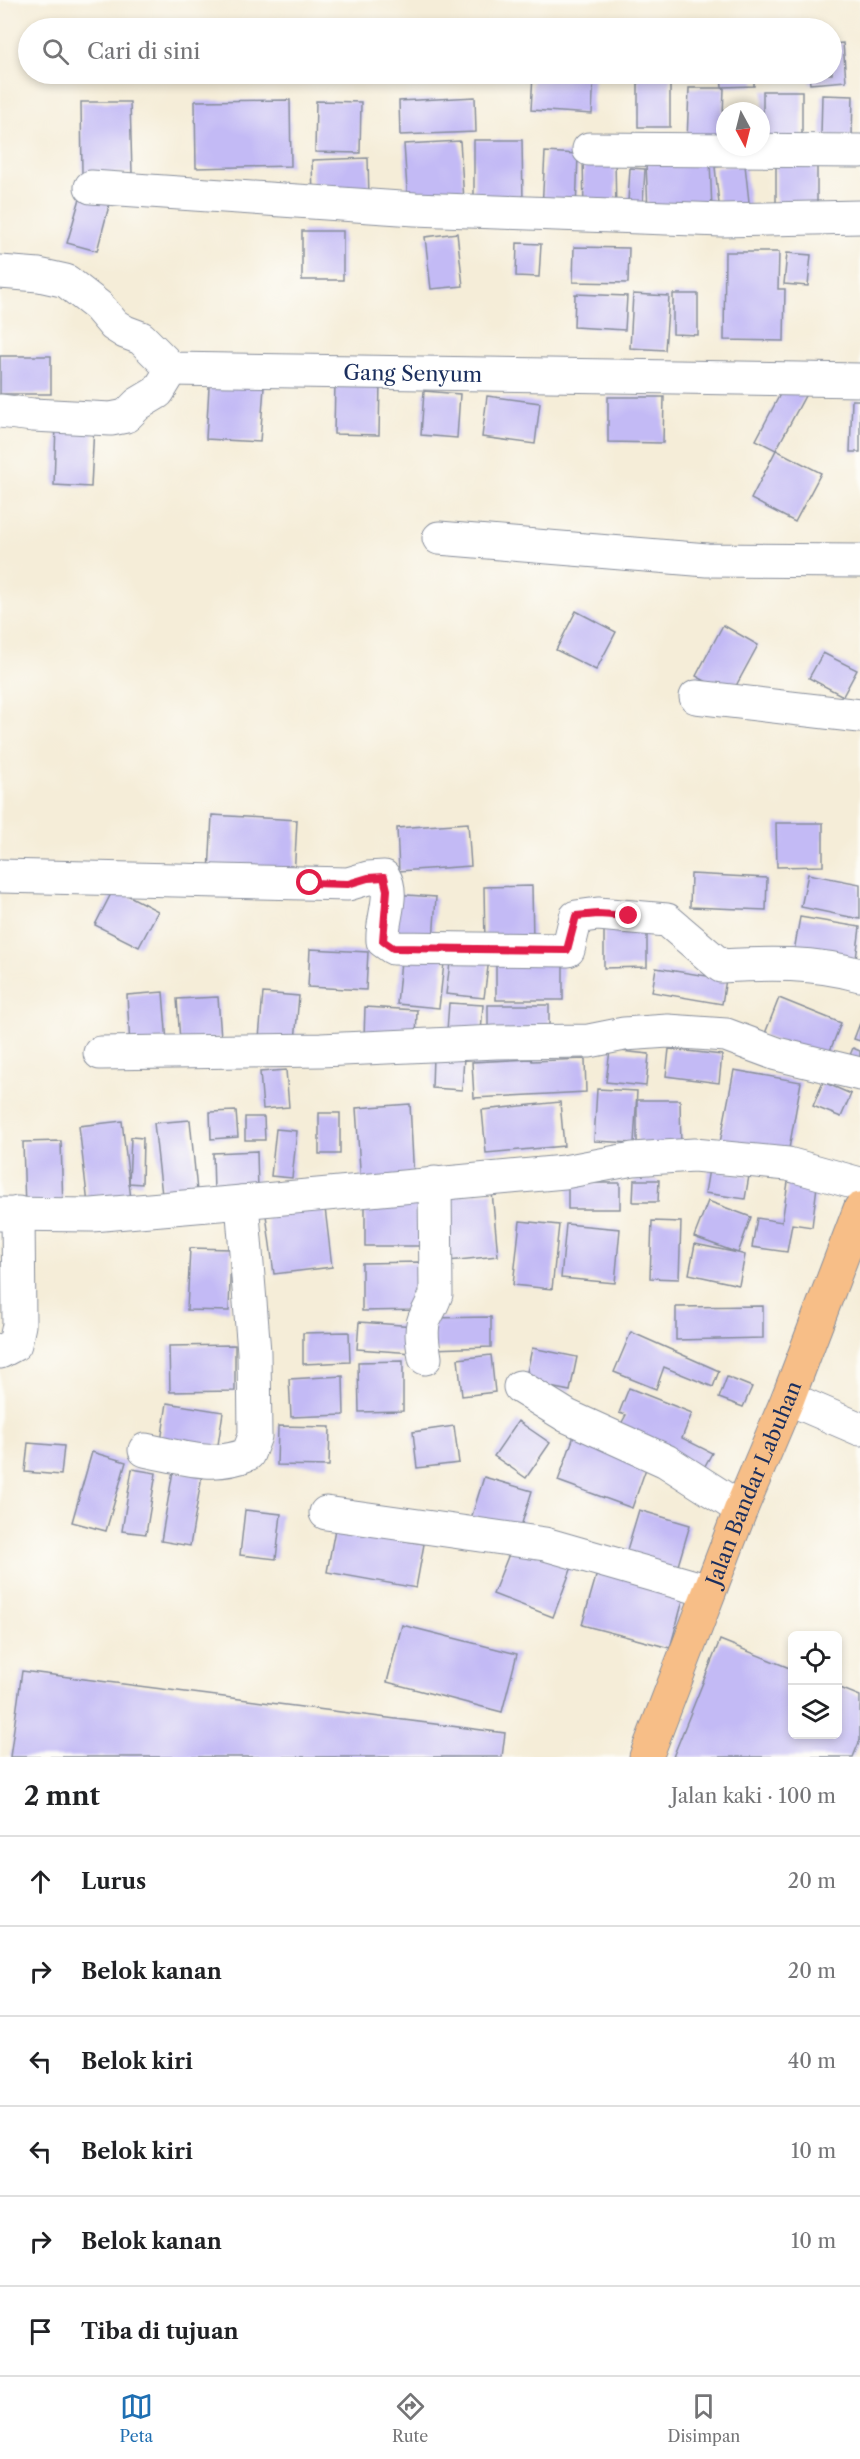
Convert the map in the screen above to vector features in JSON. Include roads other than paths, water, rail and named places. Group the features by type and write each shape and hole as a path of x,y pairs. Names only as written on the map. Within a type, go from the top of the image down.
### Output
{"main road":[{"name":"Jalan Bandar Labuhan","path":"646,1757 741,1509 857,1224"}],"street":[{"path":"589,149 860,151"},
{"path":"91,187 415,209 722,220 860,217"},
{"path":"0,272 39,275 66,281 98,306 114,325 141,338 172,369 159,392 138,404 126,416 111,419 0,411"},
{"name":"Gang Senyum","path":"172,369 860,380"},
{"path":"439,538 707,560 860,561"},
{"path":"696,697 860,716"},
{"path":"0,876 348,884 368,878 384,877 387,890 383,941 393,948 567,950 576,916 598,914 668,920 721,966 784,963 860,975"},
{"path":"100,1053 321,1050 486,1042 589,1041 624,1034 668,1031 726,1035 777,1054 860,1074"},
{"path":"0,1352 15,1344 19,1325 9,1213 92,1215 564,1172 633,1159 694,1155 788,1164 860,1184"},
{"path":"425,1358 422,1335 424,1317 432,1308 436,1294 435,1183"},
{"path":"145,1450 201,1461 231,1461 248,1454 255,1436 254,1352 242,1202"},
{"path":"520,1388 567,1416 666,1461 741,1509"},
{"path":"788,1398 860,1429"},
{"path":"326,1513 545,1544 709,1591"}]}
